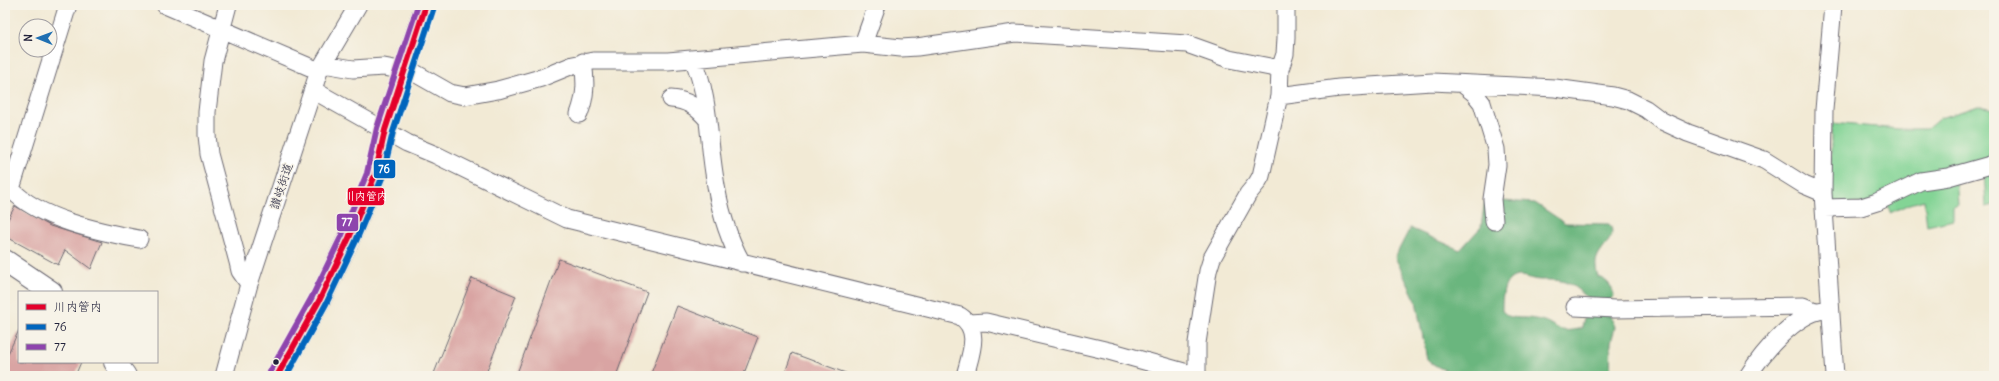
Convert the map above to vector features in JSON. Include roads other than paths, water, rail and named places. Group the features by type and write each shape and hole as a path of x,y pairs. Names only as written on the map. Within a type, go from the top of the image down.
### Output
{"main road":[{"path":"277,376 319,301 349,238 375,175 385,130 426,5"},
{"path":"5,261 50,291"},
{"path":"115,363 125,376"}],"street":[{"path":"68,5 9,197 75,224 110,234 139,239"},
{"path":"165,5 222,29 321,67 353,69 384,67 405,70 450,93 465,96 480,94 541,78 583,62 692,61 744,53 863,44 894,47 917,47 1031,32 1101,39 1187,44 1223,57 1280,69"},
{"path":"228,5 214,56 206,112 209,154 240,271 249,284"},
{"name":"讃岐街道","path":"224,376 249,284 321,67 358,5"},
{"path":"863,44 877,5"},
{"path":"969,323 986,322 1109,351 1197,376 1197,343 1208,270 1212,258 1248,194 1258,183 1261,176 1279,96 1280,69 1285,54 1286,5"},
{"path":"1832,5 1824,110 1823,310 1835,376"},
{"path":"692,61 708,120 718,195 735,249 742,263"},
{"path":"578,114 584,101 585,91 583,62"},
{"path":"1279,96 1386,84 1432,82 1464,85 1555,88 1585,91 1628,100 1688,133 1764,160 1804,185 1823,201 1861,207 1877,202 1921,181 1948,176 1994,164"},
{"path":"1464,85 1474,93 1482,103 1496,149 1497,165 1492,199 1494,221"},
{"path":"313,90 407,143 436,155 567,219 960,316 969,323 973,329 974,340 965,376"},
{"path":"671,99 692,104 708,120"},
{"path":"1575,307 1615,309 1803,306 1823,310"},
{"path":"1748,376 1767,348 1778,338 1823,310"}]}
